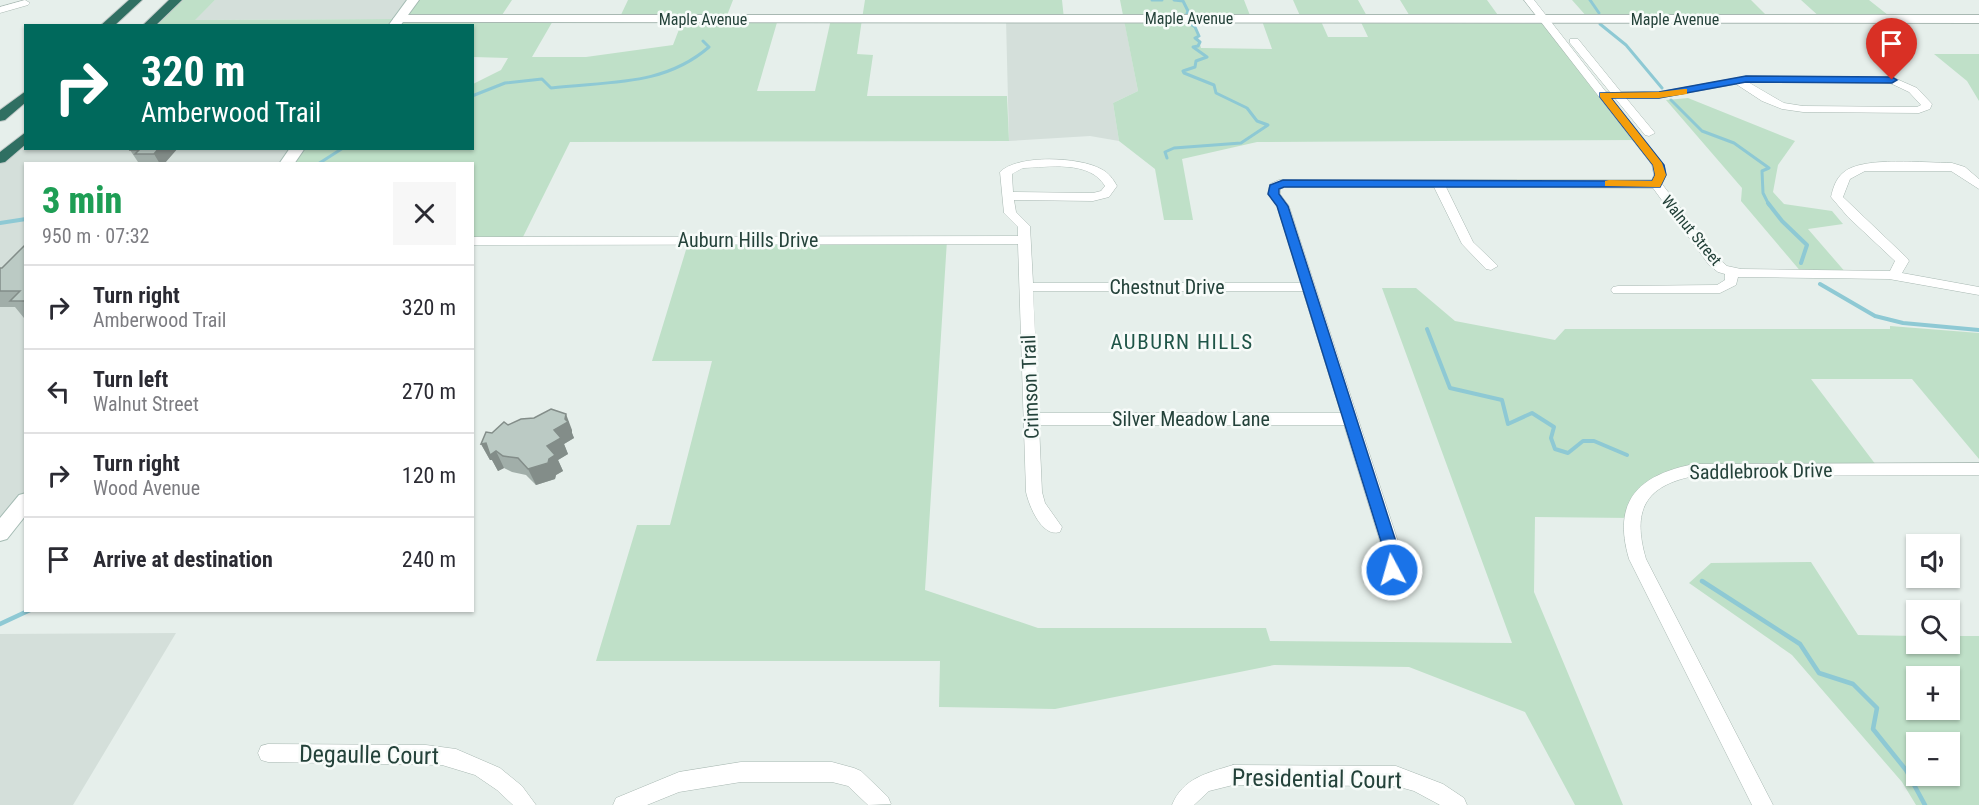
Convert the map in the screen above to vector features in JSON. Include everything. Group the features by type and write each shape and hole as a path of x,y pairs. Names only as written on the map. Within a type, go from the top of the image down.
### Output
{"highway":[{"path":"108,24 136,0"},
{"path":"150,24 176,0"},
{"path":"0,117 24,97"},
{"path":"0,159 24,138"}],"street":[{"path":"396,22 413,0"},
{"name":"Walnut Street","path":"1529,0 1658,165 1660,175 1656,184 1714,261 1732,272 1893,276 1979,291"},
{"path":"0,10 24,3"},
{"name":"Maple Avenue","path":"396,22 1543,18 1979,19"},
{"path":"1574,41 1649,134"},
{"path":"1604,95 1659,95 1737,80 1892,80 1913,90 1927,104 1919,110 1803,109 1782,106 1766,99 1737,80"},
{"path":"1007,196 1093,197 1105,194 1111,186 1104,174 1091,168 1021,165 1006,172 1007,196 1010,213 1024,226 1024,240"},
{"path":"1893,276 1902,261 1892,247 1846,210 1837,197 1839,185 1845,176 1853,170 1865,167 1938,165 1961,170 1979,185"},
{"path":"1438,183 1468,244 1491,266"},
{"path":"1383,588 1392,570 1392,551 1282,206 1273,190 1276,185 1656,184"},
{"name":"Auburn Hills Drive","path":"474,241 1024,240"},
{"name":"Crimson Trail","path":"1024,240 1034,492 1036,505 1054,527"},
{"path":"1618,290 1720,289 1731,282 1732,272"},
{"name":"Chestnut Drive","path":"1027,287 1307,287"},
{"name":"Silver Meadow Lane","path":"1032,419 1350,419"},
{"name":"Saddlebrook Drive","path":"1763,805 1638,559 1630,528 1637,500 1644,491 1660,479 1695,470 1979,469"},
{"path":"0,533 24,503"},
{"name":"Degaulle Court","path":"268,753 449,756 467,760 499,777 526,805"},
{"path":"623,805 679,782 720,773 741,772 832,772 854,778 881,804"},
{"name":"Presidential Court","path":"1182,805 1189,794 1204,783 1233,775 1396,776 1431,788 1457,805"}],"shaded area":[{"path":"215,0 413,0 399,19 194,20"},
{"path":"1006,19 1124,19 1138,91 1113,103 1119,141 1090,136 1009,141"},
{"path":"24,140 24,150 297,150 287,162 24,162 24,501 0,533 0,159"},
{"path":"176,633 73,805 0,805 0,634"}],"green space":[{"path":"176,0 215,0 195,20 398,19 413,0 512,0 500,18 554,19 532,57 586,57 673,45 683,19 619,19 628,0 733,0 726,18 778,19 757,91 815,91 831,19 862,19 857,54 873,55 867,96 1007,96 1009,141 570,142 521,241 474,241 474,162 287,162 297,150 474,150 474,84 501,70 508,58 474,57 474,24 150,24"},
{"path":"865,0 1062,0 1064,19 862,19"},
{"path":"1120,0 1244,0 1251,18 1193,19 1201,48 1272,49 1261,18 1301,18 1293,0 1358,0 1368,18 1411,18 1400,0 1487,0 1500,18 1543,18 1639,140 1257,142 1182,159 1193,220 1164,220 1155,169 1119,141 1113,103 1138,91","holes":["1359,18 1368,37 1328,37 1320,19"]},
{"path":"1572,0 1751,0 1770,19 1588,18"},
{"path":"1801,0 1869,0 1893,19 1822,19"},
{"path":"1934,54 1979,54 1979,101 1967,81"},
{"path":"1688,98 1795,141 1778,165 1773,192 1784,204 1832,211 1843,224 1808,229 1847,274 1802,273 1741,201 1742,188 1666,100"},
{"path":"689,240 947,240 925,590 1038,628 1266,628 1270,641 1512,643 1382,288 1416,288 1455,321 1555,340 1565,329 1890,329 1890,326 1979,333 1979,459 1912,379 1811,379 1879,469 1670,475 1631,518 1535,517 1534,592 1623,805 1575,805 1525,712 1409,667 1274,665 1055,709 939,707 940,661 596,661 637,525 670,525 712,361 652,361"},
{"path":"1811,562 1858,635 1906,636 1906,654 1960,654 1960,636 1979,636 1979,805 1916,805 1902,782 1792,655 1689,583 1711,563"}],"building":[{"path":"139,150 157,150 154,154 135,154"},
{"path":"24,246 24,301 10,301 20,291 0,291 0,268"},
{"path":"551,409 566,414 565,419 568,422 554,430 561,438 547,446 555,455 549,459 548,463 528,469 518,458 503,456 496,451 490,455 486,443 481,444 486,432 492,433 504,422 508,425 521,419 534,418"}],"waterway":[{"path":"1152,0 1162,0"},
{"path":"1174,0 1183,1 1188,11 1186,16"},
{"path":"1590,0 1599,13"},
{"path":"1167,158 1165,152 1174,148 1241,143 1268,125 1257,121 1247,108 1216,93 1214,85 1184,73 1183,71 1195,67 1196,61 1207,57 1193,47 1198,46 1200,42 1195,38 1199,36 1195,27 1188,22"},
{"path":"1600,24 1626,45 1662,88"},
{"path":"474,95 505,83 542,79 551,88 654,76 691,60 709,47 703,41"},
{"path":"1671,100 1702,131 1734,143 1769,168 1762,171 1763,193 1768,203"},
{"path":"321,162 340,150"},
{"path":"1768,203 1782,221 1807,245 1801,263"},
{"path":"0,223 24,219"},
{"path":"1820,284 1875,316 1903,323 1979,330"},
{"path":"1427,329 1450,388 1502,400 1508,424 1532,413 1554,427 1551,438 1555,449 1568,453 1583,441 1594,441 1627,455"},
{"path":"1702,581 1800,644 1819,673 1853,684 1877,708 1873,729 1906,770 1925,805"},
{"path":"0,624 26,612"}],"slow traffic":[{"path":"1609,183 1656,184 1660,168 1604,95 1659,95 1684,92"}],"district":[{"name":"AUBURN HILLS","path":"1182,342"}],"route":[{"path":"1392,570 1392,551 1282,206 1274,194 1273,190 1276,185 1283,183 1656,184 1660,168 1604,95 1679,93 1746,79 1892,80"}]}
